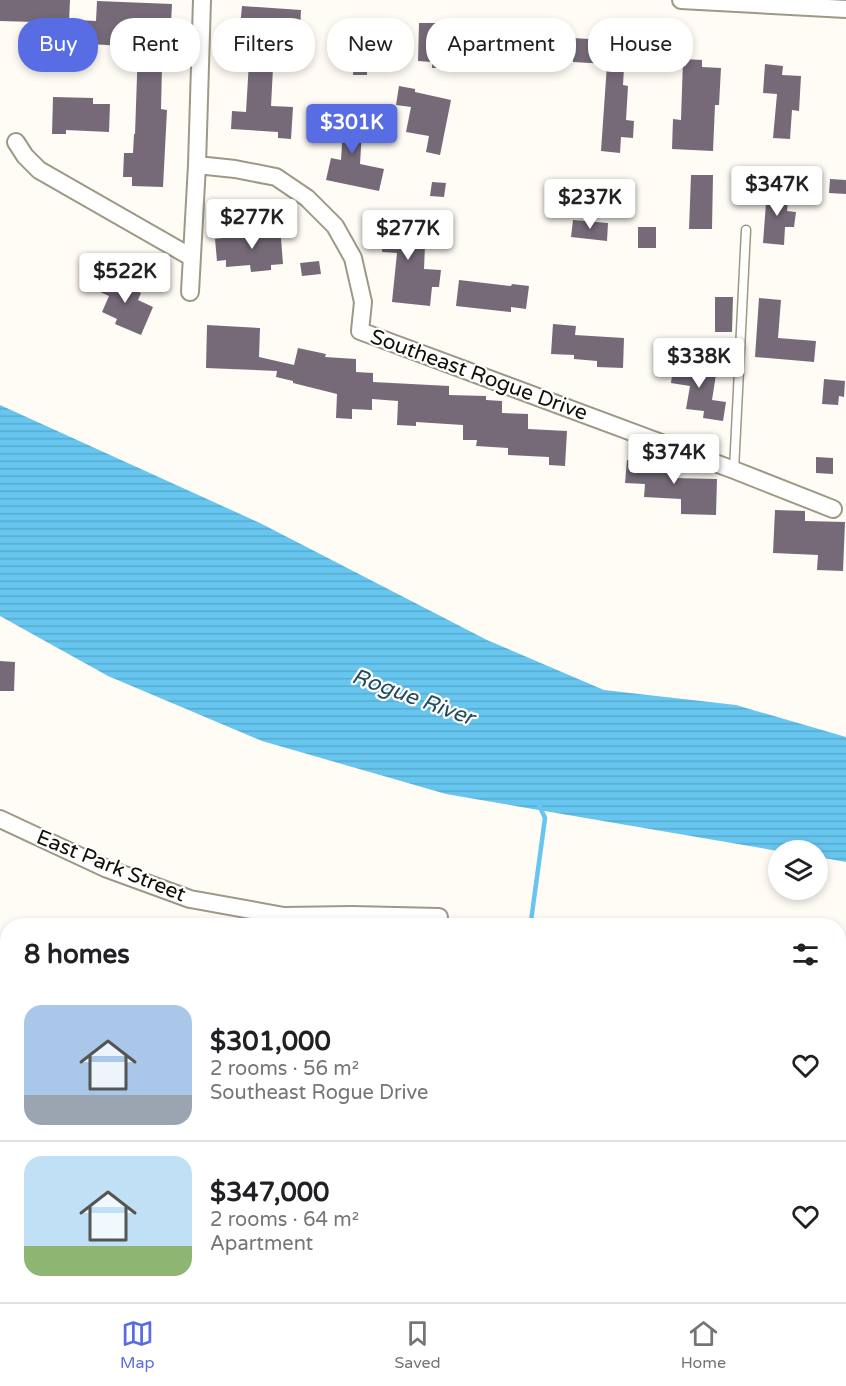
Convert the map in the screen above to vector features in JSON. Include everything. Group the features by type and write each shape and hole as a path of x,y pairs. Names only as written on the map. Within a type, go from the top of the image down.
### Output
{"street":[{"path":"190,292 202,0"},
{"path":"681,0 846,9"},
{"path":"16,142 25,156 39,170 191,257"},
{"name":"Southeast Rogue Drive","path":"197,165 276,177 307,198 335,226 352,258 363,302 360,331 833,509"},
{"name":"East Park Street","path":"0,819 105,868 190,899 284,916 439,916"}],"lane":[{"path":"734,470 746,230"}],"water":[{"name":"Rogue River","path":"0,405 260,523 487,640 604,690 736,705 846,737 846,862 828,859 828,840 768,840 768,849 446,794 262,741 108,676 0,616"}],"building":[{"path":"0,0 70,0 69,18 18,18 18,22 0,21"},
{"path":"97,1 172,4 171,18 110,18 110,45 98,44 98,18 96,18"},
{"path":"242,6 301,10 301,18 241,18"},
{"path":"419,23 426,23 426,62 418,61"},
{"path":"576,38 588,39 588,63 576,62"},
{"path":"693,60 702,60 702,67 721,68 719,105 715,105 713,151 672,149 673,119 681,120 683,72 693,72"},
{"path":"765,64 783,66 782,75 801,76 799,111 792,110 790,139 773,138 777,94 763,93"},
{"path":"137,72 162,72 161,109 167,110 163,187 132,186 132,177 123,177 124,153 133,153"},
{"path":"248,72 273,72 271,106 293,107 291,139 278,138 278,132 231,129 232,111 246,112"},
{"path":"353,72 367,72 367,75 353,75"},
{"path":"606,72 624,72 623,85 628,86 626,120 634,121 633,138 621,137 620,153 601,151"},
{"path":"399,86 451,100 440,155 426,152 429,136 406,132 411,107 396,105"},
{"path":"53,97 93,98 93,104 110,104 109,132 66,130 66,134 52,134"},
{"path":"331,111 363,113 360,164 384,169 379,191 326,180 331,158 341,160 343,128 330,127"},
{"path":"691,175 713,175 712,229 689,229"},
{"path":"830,179 846,180 846,194 829,193"},
{"path":"432,182 446,183 444,197 430,196"},
{"path":"767,189 789,191 787,211 796,212 794,227 785,227 784,245 763,243"},
{"path":"385,211 415,213 413,244 425,245 424,269 441,270 439,287 432,287 430,306 392,302 397,253 382,252"},
{"path":"573,220 608,223 607,241 571,237"},
{"path":"280,225 283,264 271,265 271,270 251,272 250,265 226,267 226,260 217,261 215,239 259,234 258,227"},
{"path":"638,227 656,227 656,248 638,248"},
{"path":"319,261 321,274 302,276 300,263"},
{"path":"111,270 130,278 126,286 141,293 138,300 153,307 141,335 115,324 117,319 102,312 109,296 100,292"},
{"path":"459,280 529,286 526,309 511,307 511,312 456,306"},
{"path":"715,297 733,297 732,332 715,332"},
{"path":"759,298 781,300 778,338 816,341 814,362 755,357"},
{"path":"553,324 576,326 575,335 624,338 623,368 597,367 597,361 574,359 574,355 551,354"},
{"path":"207,325 260,328 259,357 294,365 298,348 326,354 325,357 356,359 356,372 373,373 373,382 449,386 449,395 486,396 486,400 502,401 502,413 528,414 528,429 567,431 565,466 549,465 549,457 508,455 508,448 476,446 477,440 463,440 463,425 416,422 416,426 397,425 398,401 372,399 372,410 352,409 352,419 336,418 337,394 276,377 277,371 206,368"},
{"path":"674,361 717,368 712,400 726,402 723,421 703,418 704,411 686,409 690,386 671,383"},
{"path":"824,379 845,381 844,397 839,396 838,405 822,404"},
{"path":"655,457 677,460 675,478 717,479 716,515 681,514 681,499 644,497 645,484 625,483 627,460 655,462"},
{"path":"816,457 833,458 833,474 816,473"},
{"path":"775,510 805,511 805,521 845,522 843,571 817,570 818,555 773,553"},
{"path":"0,661 15,662 14,691 0,691"}],"waterway":[{"path":"531,918 545,818 539,805"}]}
